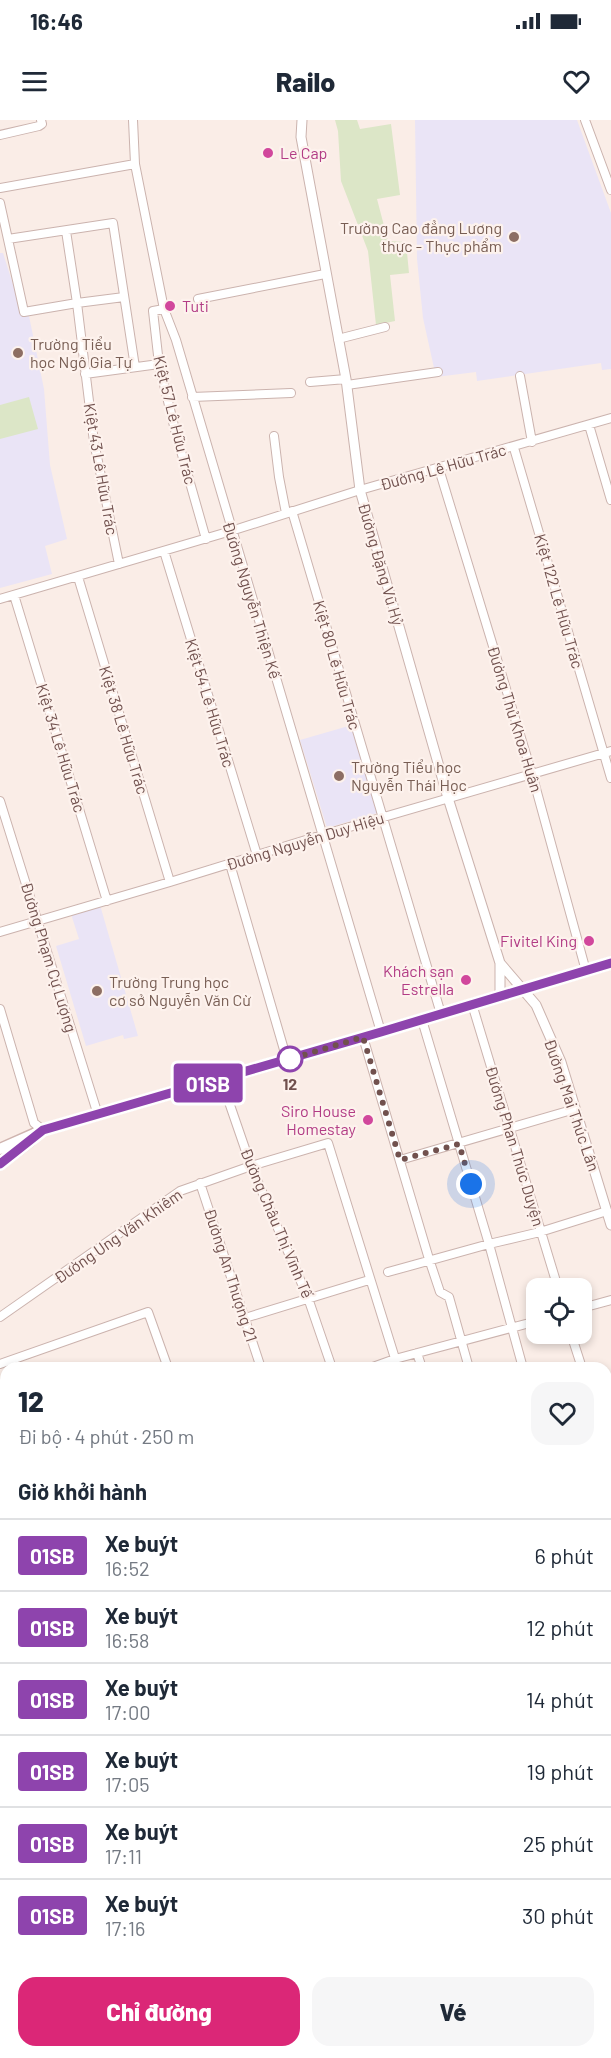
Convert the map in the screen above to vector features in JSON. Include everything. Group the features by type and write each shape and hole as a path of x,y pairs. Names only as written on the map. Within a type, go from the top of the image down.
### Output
{"main road":[{"path":"0,1149 43,1130 611,963"},
{"path":"0,1164 43,1130"}],"street":[{"path":"0,135 39,126 42,124 41,120"},
{"name":"Đường Nguyễn Thiện Kế","path":"133,120 135,164 164,309 176,340 381,1032"},
{"name":"Đường Đặng Vũ Hỷ","path":"302,120 300,137 346,382 360,490 448,798 500,963 524,990"},
{"path":"585,120 611,190"},
{"path":"0,188 135,164"},
{"path":"0,203 24,312 124,297"},
{"path":"8,238 113,223 135,367"},
{"name":"Kiệt 43 Lê Hữu Trác","path":"66,231 94,442 119,564"},
{"path":"198,299 325,273"},
{"name":"Kiệt 57 Lê Hữu Trác","path":"164,309 153,311 159,364 206,539"},
{"path":"338,339 385,327"},
{"path":"85,374 159,364"},
{"path":"310,382 346,382 438,372"},
{"path":"520,376 532,442"},
{"path":"192,397 291,393"},
{"name":"Đường Lê Hữu Trác","path":"0,599 206,539 360,490 514,448 611,418"},
{"path":"589,425 611,500"},
{"name":"Kiệt 80 Lê Hữu Trác","path":"274,436 279,477 289,512 441,1014"},
{"name":"Kiệt 122 Lê Hữu Trác","path":"514,448 608,752 611,778"},
{"name":"Đường Thủ Khoa Huân","path":"439,469 532,774 586,971"},
{"name":"Kiệt 54 Lê Hữu Trác","path":"164,550 257,855"},
{"name":"Kiệt 38 Lê Hữu Trác","path":"78,577 170,882"},
{"name":"Kiệt 34 Lê Hữu Trác","path":"14,595 107,900"},
{"name":"Đường Nguyễn Duy Hiệu","path":"0,932 608,752"},
{"name":"Đường Phạm Cự Lượng","path":"0,801 98,1114"},
{"path":"230,864 287,1060"},
{"path":"500,963 500,996"},
{"name":"Đường Mai Thúc Lân","path":"524,990 536,1005 561,1062 611,1225"},
{"name":"Đường Phan Thúc Duyện","path":"472,1004 555,1278"},
{"path":"0,1009 34,1123 43,1130"},
{"path":"422,1020 489,1244 521,1362"},
{"path":"363,1037 429,1259 440,1292 449,1298 466,1362"},
{"name":"Đường Châu Thị Vĩnh Tế","path":"221,1079 251,1166 308,1298 330,1362"},
{"path":"400,1160 575,1109"},
{"name":"Đường Ung Văn Khiêm","path":"0,1317 180,1191 251,1166 328,1143 396,1362"},
{"name":"Đường An Thượng 21","path":"200,1183 259,1362"},
{"path":"388,1272 607,1212"},
{"path":"245,1318 369,1280"},
{"path":"592,1305 611,1300"},
{"path":"6,1362 148,1312 166,1362"},
{"path":"387,1362 526,1324"},
{"path":"574,1344 580,1362"},
{"path":"417,1353 420,1362"}],"shaded area":[{"name":"Trường Cao đẳng Lương thực - Thực phẩm","path":"415,120 577,120 611,213 611,369 602,370 601,363 477,381 476,372 436,377 423,318 417,259"},
{"path":"0,253 3,253 23,316 29,316 44,389 50,465 67,539 45,546 52,574 0,588"},
{"name":"Trường Tiểu học Nguyễn Thái Học","path":"352,725 377,813 327,828 300,740"},
{"name":"Trường Trung học cơ sở Nguyễn Văn Cừ","path":"100,905 138,1036 124,1039 123,1035 86,1046 56,946 79,939 71,914"}],"green space":[{"path":"335,120 357,120 360,129 391,124 400,195 377,199 388,241 406,242 409,273 390,275 395,321 376,325 368,251 341,181 338,131"},
{"path":"29,397 38,429 0,439 0,405"}],"bus line":[{"name":"01SB","path":"0,1164 43,1130 611,963"}],"place":[{"name":"Le Cap","path":"268,153"},
{"name":"Trường Cao đẳng Lương thực - Thực phẩm","path":"514,237"},
{"name":"Tuti","path":"170,306"},
{"name":"Trường Tiểu học Ngô Gia Tự","path":"18,353"},
{"name":"Trường Tiểu học Nguyễn Thái Học","path":"339,776"},
{"name":"Fivitel King","path":"589,941"},
{"name":"Khách sạn Estrella","path":"466,980"},
{"name":"Trường Trung học cơ sở Nguyễn Văn Cừ","path":"97,991"},
{"name":"12","path":"290,1059"},
{"name":"Siro House Homestay","path":"368,1120"}],"route":[{"path":"290,1059 287,1060 363,1037 400,1160 459,1144 471,1184"}]}
